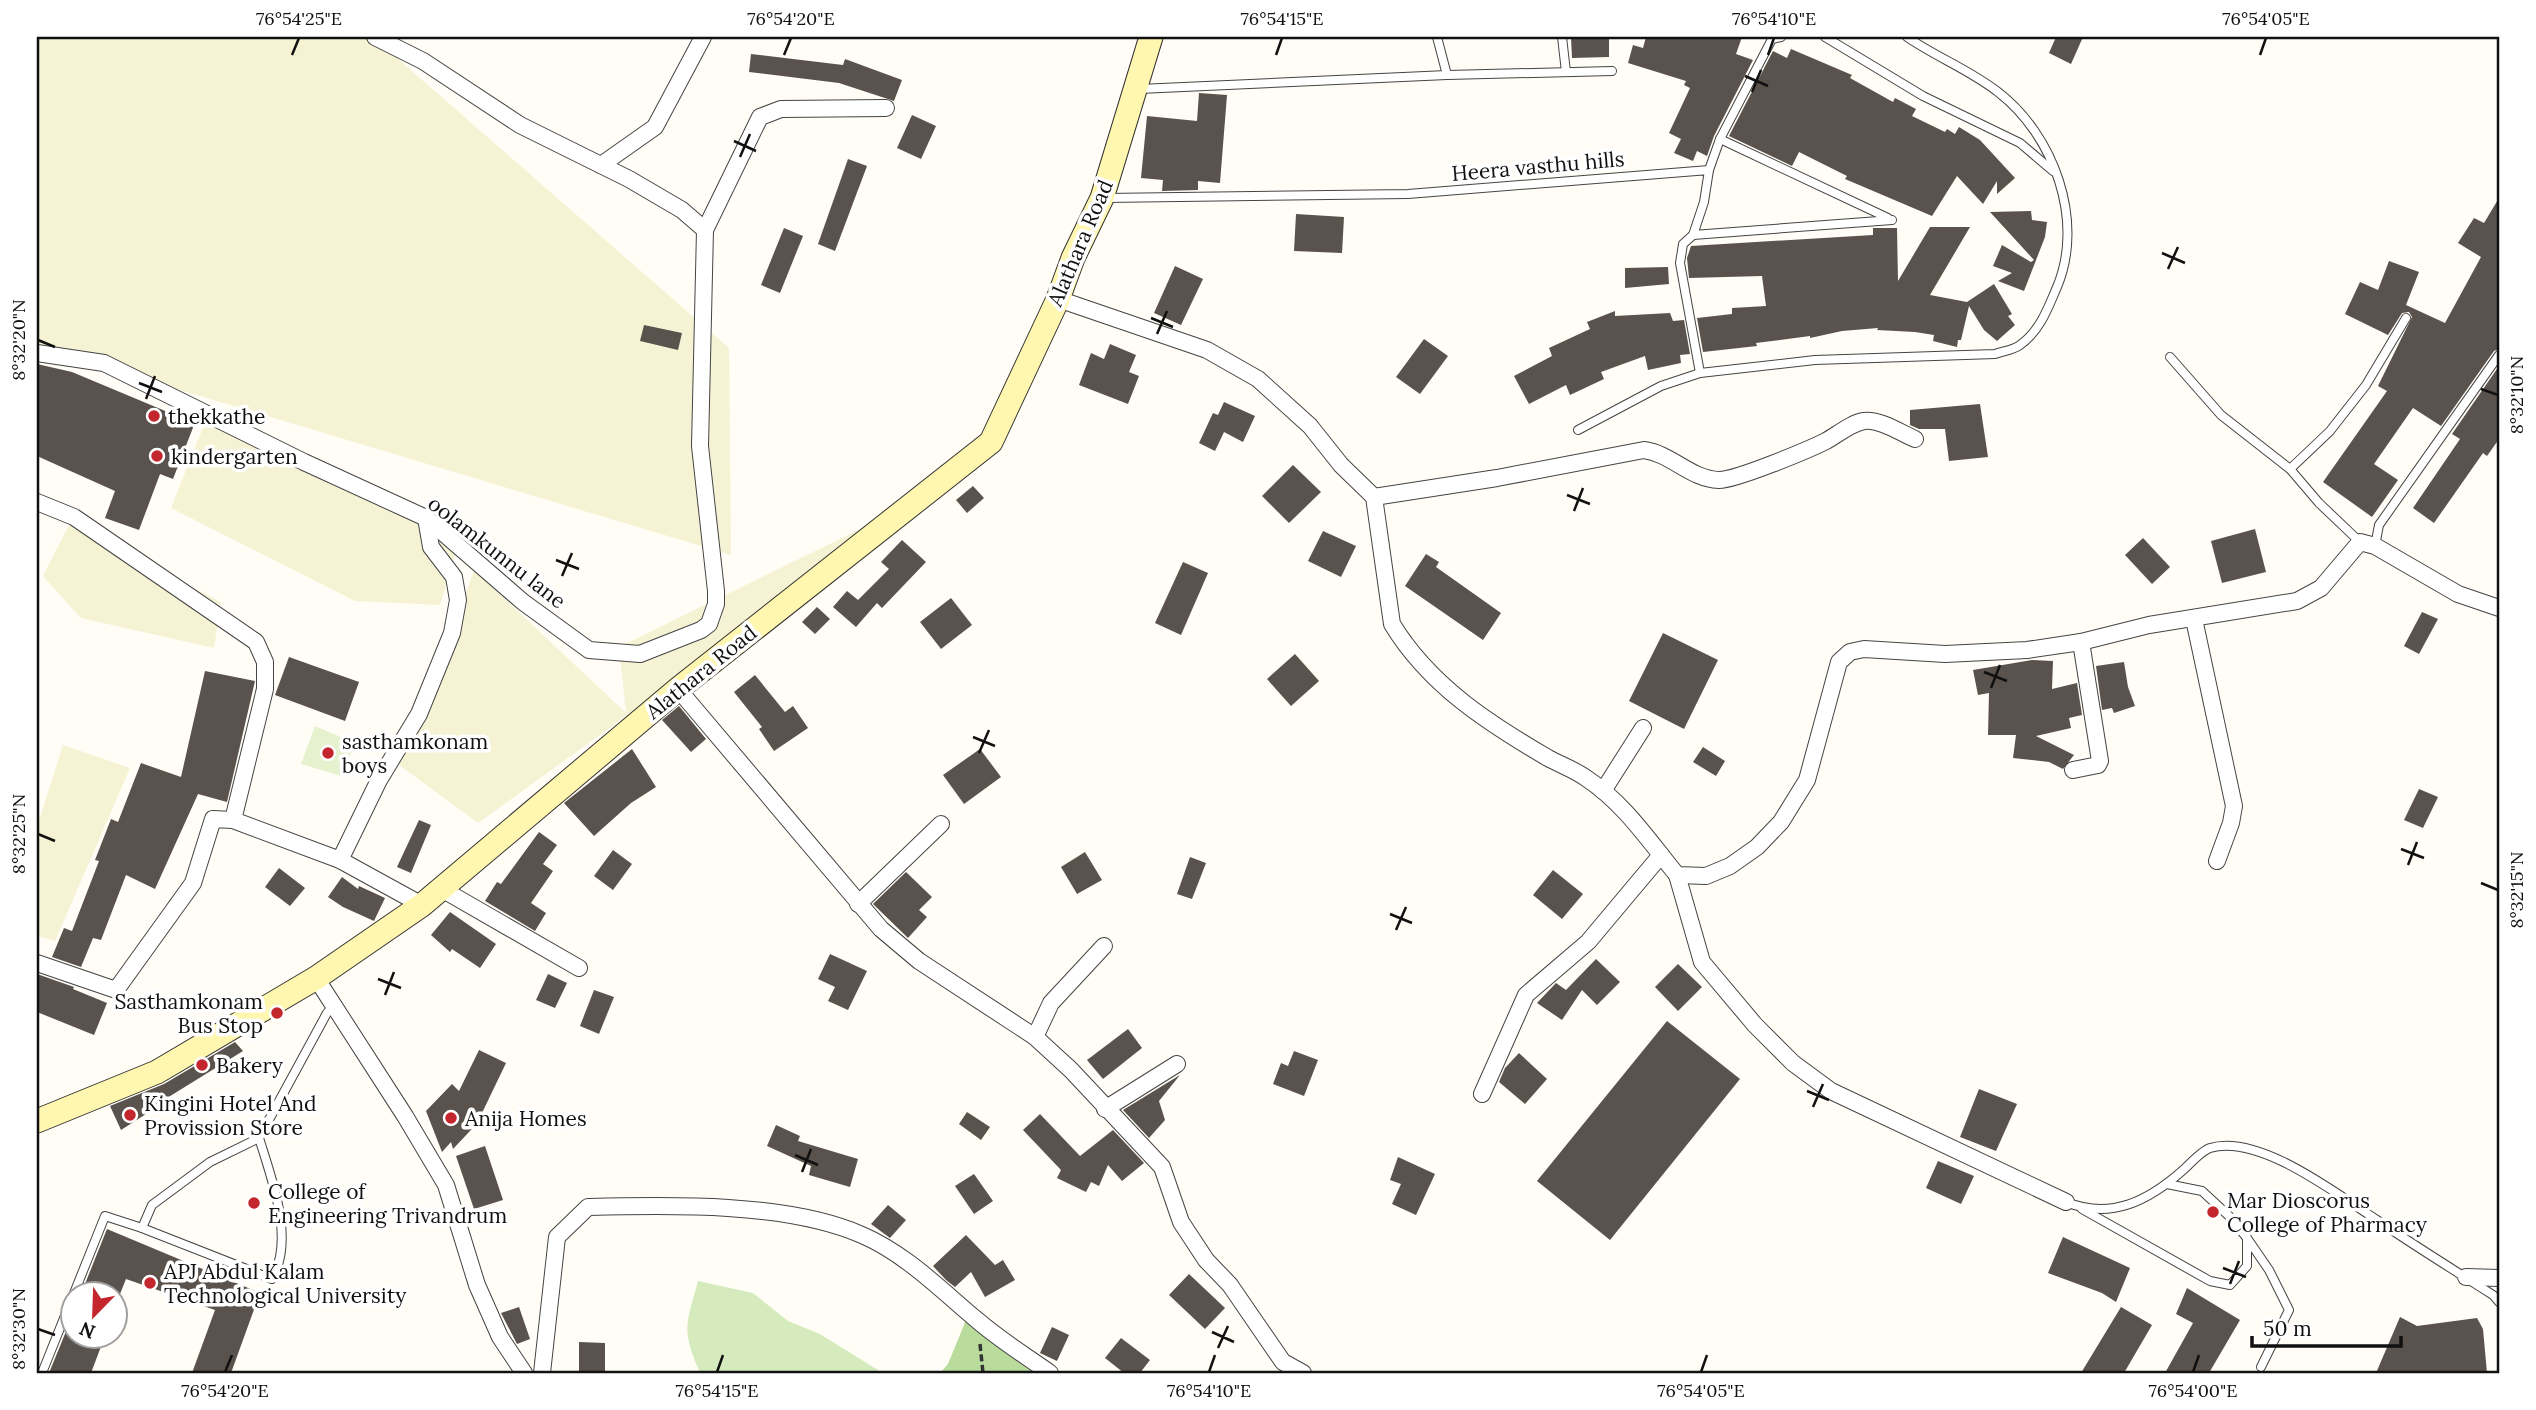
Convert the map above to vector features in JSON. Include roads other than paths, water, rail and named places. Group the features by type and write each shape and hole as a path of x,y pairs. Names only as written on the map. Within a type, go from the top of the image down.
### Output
{"street":[{"path":"375,37 423,61 520,125 601,165 682,210 705,230 760,117 781,109 886,108"},
{"path":"601,165 655,127 703,37"},
{"name":"Alathara Road","path":"37,1121 157,1072 316,978 422,905 678,689 991,442 1102,198 1152,37"},
{"name":"oolamkunnu lane","path":"37,352 104,363 426,518 523,602 589,650 640,654 701,631 709,624 713,614 716,591 700,446 705,230"},
{"path":"1058,299 1207,350 1258,379 1310,426 1341,466 1374,497 1392,624 1402,641 1428,673 1472,710 1549,759 1587,778 1625,809 1677,876 1702,962 1755,1025 1793,1063 1831,1091 2066,1202"},
{"path":"1374,497 1497,478 1644,450 1665,455 1685,469 1706,478 1730,479 1819,444 1864,421 1876,422 1915,439"},
{"path":"37,502 74,517 256,642 265,663 265,689 233,820"},
{"path":"340,860 379,780 419,714 452,634 458,600 454,578 431,547 426,518"},
{"path":"1677,876 1706,876 1730,866 1757,847 1781,822 1807,780 1839,662 1850,652 1864,649 1945,654 2027,650 2081,642 2149,625 2297,601 2321,588 2367,544 2458,594 2499,608"},
{"path":"2194,619 2234,806 2231,823 2217,861"},
{"path":"2073,770 2098,765 2100,761 2081,642"},
{"path":"678,689 881,929 919,961 1035,1037 1071,1070 1162,1167 1181,1222 1206,1260 1230,1285 1283,1362 1303,1373"},
{"path":"1603,791 1643,728"},
{"path":"37,963 116,989 192,883 213,819 233,820 340,860 422,905"},
{"path":"858,904 941,824"},
{"path":"1482,1094 1526,995 1588,943 1661,855"},
{"path":"440,888 579,968"},
{"path":"1035,1037 1051,1003 1104,946"},
{"path":"316,978 335,1004 446,1185 477,1285 500,1336 524,1373"},
{"path":"1105,1109 1177,1065"},
{"path":"542,1373 556,1237 588,1207 665,1205 766,1212 818,1220 863,1236 919,1270 978,1321 1050,1373"},
{"path":"2466,1277 2499,1278"}],"lane":[{"path":"1437,37 1447,75"},
{"path":"1562,37 1566,72"},
{"path":"1700,373 1680,263 1683,244 1693,234 1704,202 1709,170 1720,139 1772,39 1781,37"},
{"path":"1825,37 1923,96 2020,143 2058,176"},
{"path":"1578,430 1661,386 1700,373 1815,360 1995,354 2020,346 2042,322 2064,270 2069,223 2058,176 2042,144 2022,115 1998,92 1907,37"},
{"path":"1136,89 1447,75 1612,71"},
{"path":"1693,234 1892,220 1720,139"},
{"name":"Heera vasthu hills","path":"1102,198 1408,194 1709,170"},
{"path":"2290,469 2330,431 2366,386 2406,318"},
{"path":"2170,357 2221,415 2290,469 2319,503 2367,544 2499,355"},
{"path":"142,1228 152,1205 210,1162 259,1138 327,1013 335,1004"},
{"path":"42,1373 105,1216 272,1279 280,1266 283,1245 273,1184 259,1138"},
{"path":"2082,1209 2130,1206 2167,1184 2209,1148 2241,1147 2283,1161 2339,1193 2499,1302"},
{"path":"2167,1184 2202,1191 2230,1216 2269,1270 2289,1310 2260,1367"},
{"path":"2066,1202 2210,1281 2230,1285 2247,1266 2247,1238"}],"place":[{"name":"thekkathe","path":"154,416"},
{"name":"kindergarten","path":"157,456"},
{"name":"sasthamkonam boys","path":"328,753"},
{"name":"Sasthamkonam Bus Stop","path":"277,1013"},
{"name":"Bakery","path":"202,1065"},
{"name":"Kingini Hotel And Provission Store","path":"130,1115"},
{"name":"Anija Homes","path":"451,1118"},
{"name":"College of Engineering Trivandrum","path":"254,1203"},
{"name":"Mar Dioscorus College of Pharmacy","path":"2213,1212"},
{"name":"APJ Abdul Kalam Technological University","path":"150,1283"}]}
